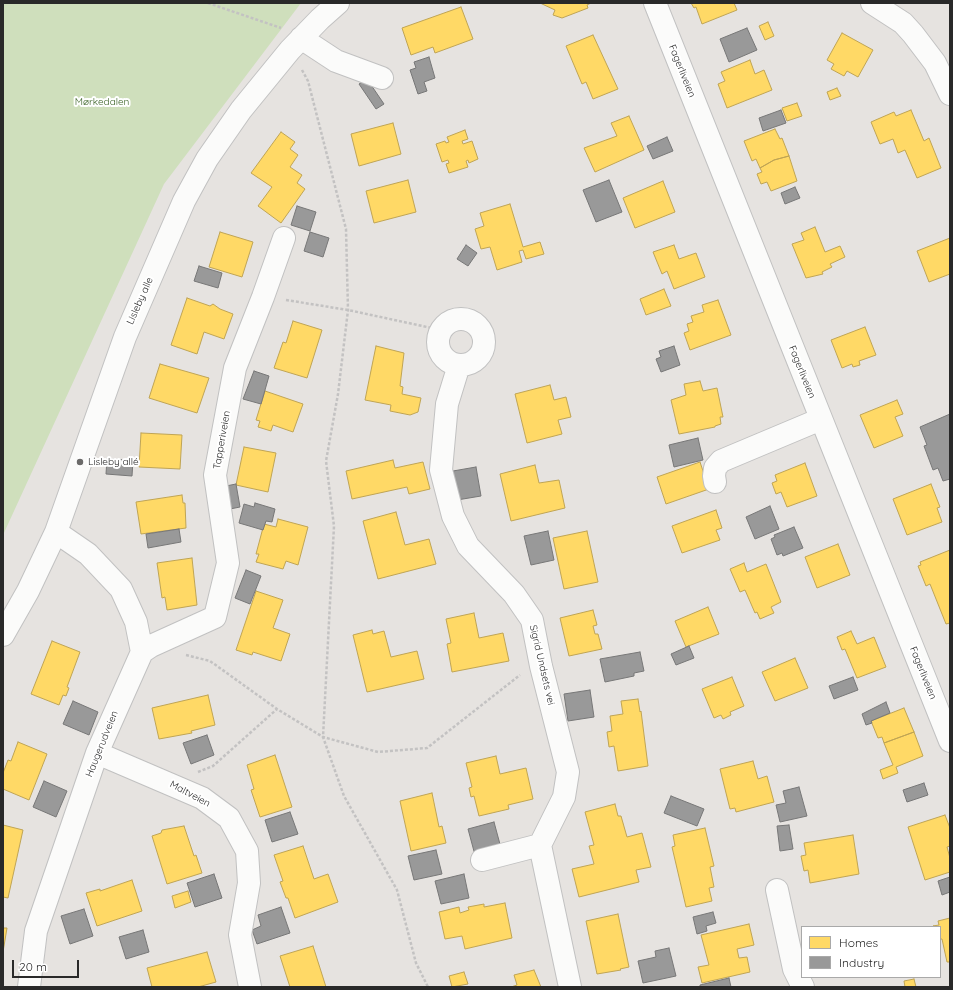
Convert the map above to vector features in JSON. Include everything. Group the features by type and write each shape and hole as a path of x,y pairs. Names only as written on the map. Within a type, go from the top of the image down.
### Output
{"street":[{"name":"Lisleby alle","path":"3,635 28,591 56,532 125,337 184,201 207,160 241,110 296,44 338,3"},
{"name":"Fagerliveien","path":"655,3 950,741"},
{"path":"872,3 903,23 913,34 935,63 950,94"},
{"path":"296,44 336,62 382,78"},
{"name":"Tapperiveien","path":"147,649 215,617 228,563 215,475 235,368 284,238"},
{"path":"456,319 466,319 475,322 481,329 484,337 482,354 476,360 468,364 459,365 450,362 443,357 439,349 438,339 441,330 447,322 456,319"},
{"name":"Sigrid Undsets vei","path":"459,365 447,404 441,470 453,516 468,546 514,594 532,620 541,666 568,772 564,797 540,845"},
{"path":"715,482 715,468 721,461 820,419"},
{"path":"56,532 88,554 121,589 147,649"},
{"name":"Haugerudveien","path":"29,987 36,930 97,753 147,649"},
{"name":"Maltveien","path":"97,753 171,783 202,798 229,818 247,851 249,883 240,936 250,987"},
{"path":"482,860 540,845 570,987"},
{"path":"777,890 794,969 803,987"}],"path":[{"path":"208,3 288,30 296,44 308,81 346,229 348,310 338,394 326,461 334,526 323,737 344,796 397,890 416,963 428,987"},
{"path":"263,297 348,310 441,330"},
{"path":"147,649 210,661 276,709 323,737 378,752 427,748 527,670 541,666"},
{"path":"171,783 213,766 276,709"}],"green space":[{"name":"Mørkedalen","path":"3,3 301,3 164,184 3,535"}],"building: Homes":[{"path":"540,3 591,3 587,5 588,8 562,18 553,15 555,10"},
{"path":"691,3 734,3 737,10 702,24 696,7 694,8"},
{"path":"461,7 473,39 435,53 433,47 411,55 402,28"},
{"path":"768,22 774,36 765,40 759,26"},
{"path":"842,33 873,50 858,77 847,71 844,76 831,69 834,64 827,60"},
{"path":"593,35 618,89 593,99 586,82 582,84 566,46"},
{"path":"750,60 755,74 764,70 772,90 727,108 718,84 725,81 721,72"},
{"path":"837,88 841,96 830,100 827,92"},
{"path":"797,103 802,116 787,121 782,108"},
{"path":"911,110 924,141 929,138 941,168 917,178 905,150 898,153 893,139 880,144 871,122 894,112 896,116"},
{"path":"629,116 644,150 595,172 584,148 617,136 611,123"},
{"path":"393,123 401,154 359,166 351,134"},
{"path":"775,129 780,139 782,138 789,156 774,160 760,168 756,159 752,161 744,141"},
{"path":"465,130 468,139 462,141 463,144 472,141 478,159 469,163 468,160 466,161 468,167 449,173 446,164 449,163 448,160 442,162 436,144 445,141 446,143 449,142 447,137"},
{"path":"281,132 295,142 290,149 298,155 290,167 302,175 297,183 305,189 281,223 258,206 272,187 251,173"},
{"path":"789,156 797,181 771,191 767,182 761,184 757,174 762,172 760,168 774,160"},
{"path":"408,180 416,212 374,223 366,191"},
{"path":"663,181 675,212 635,228 623,198"},
{"path":"510,204 523,247 540,242 544,254 526,259 523,250 519,251 522,262 497,270 490,247 481,249 475,229 484,226 480,213"},
{"path":"815,227 825,252 840,246 845,257 830,264 832,267 822,272 823,274 806,278 792,244 804,240 801,233"},
{"path":"220,232 253,242 242,277 209,267"},
{"path":"950,238 950,274 929,282 917,251"},
{"path":"674,245 679,259 696,253 705,277 674,289 667,271 662,274 653,252"},
{"path":"664,289 671,306 646,315 640,299"},
{"path":"187,298 210,306 213,304 220,309 233,314 224,339 204,332 197,354 171,345"},
{"path":"718,300 731,335 690,350 684,333 689,331 687,324 693,322 691,316 704,312 702,305"},
{"path":"293,321 322,330 307,378 274,368 283,342 286,343"},
{"path":"865,327 876,355 859,361 860,365 853,367 852,364 842,368 831,340"},
{"path":"376,346 404,353 400,386 403,387 402,394 421,398 418,412 410,415 390,411 391,405 365,400"},
{"path":"160,364 209,378 197,413 149,398"},
{"path":"700,381 703,391 717,388 723,417 720,417 721,424 715,427 679,434 671,400 686,395 684,384"},
{"path":"550,385 554,400 566,397 571,417 558,420 562,434 527,443 515,394"},
{"path":"265,391 303,404 293,432 273,425 271,431 258,427 260,421 256,420"},
{"path":"897,400 903,414 895,417 903,436 874,448 860,415"},
{"path":"141,433 182,435 180,469 139,467"},
{"path":"244,447 276,453 268,492 236,485"},
{"path":"393,460 395,468 423,462 430,489 409,494 407,487 352,499 346,471"},
{"path":"700,462 709,489 666,504 657,477"},
{"path":"805,463 817,496 787,507 781,492 776,494 772,483 777,481 775,475"},
{"path":"535,465 539,483 559,480 565,508 511,521 500,474"},
{"path":"931,484 940,507 937,508 942,522 907,535 893,499"},
{"path":"182,495 183,503 185,503 186,528 141,534 136,502"},
{"path":"716,510 722,528 716,530 720,540 682,553 672,526"},
{"path":"396,512 405,545 429,539 436,564 378,579 363,521"},
{"path":"278,519 308,527 298,565 286,561 283,569 256,562 259,554 256,554 264,524 276,527"},
{"path":"587,531 598,582 564,589 553,538"},
{"path":"838,544 850,575 817,588 805,557"},
{"path":"950,550 950,623 946,624 930,584 926,586 918,566 921,565 920,562"},
{"path":"192,558 197,605 167,610 165,597 162,598 157,563"},
{"path":"744,563 747,572 766,564 781,602 771,607 774,613 760,619 757,612 755,613 745,590 740,592 730,569"},
{"path":"256,591 283,600 273,628 290,634 281,661 253,652 252,655 236,650"},
{"path":"708,607 719,634 686,647 675,621"},
{"path":"593,610 597,625 593,626 595,634 598,634 602,649 569,656 560,618"},
{"path":"474,613 479,638 503,633 509,661 452,672 447,644 451,643 446,619"},
{"path":"372,630 373,634 384,631 391,657 417,651 424,679 367,692 353,635"},
{"path":"851,631 857,644 874,637 886,667 857,678 845,649 842,650 837,637"},
{"path":"52,641 80,652 67,687 69,688 66,696 63,695 59,705 31,694"},
{"path":"795,658 808,688 775,701 762,672"},
{"path":"732,677 744,706 730,712 731,715 723,719 721,715 714,718 702,689"},
{"path":"208,695 215,725 191,731 192,733 159,739 152,708"},
{"path":"638,699 648,766 618,771 614,746 609,747 607,732 612,731 610,716 623,714 621,701"},
{"path":"904,708 914,732 884,743 882,737 878,738 871,721"},
{"path":"914,732 923,756 896,767 898,773 883,779 880,770 893,765 884,743"},
{"path":"18,742 47,754 29,800 3,789 3,773 8,760 11,761"},
{"path":"275,755 292,807 260,817 251,790 254,789 247,765"},
{"path":"496,756 500,774 526,768 533,799 508,805 509,809 479,816 474,796 471,797 469,788 472,787 466,763"},
{"path":"753,761 758,779 767,776 774,802 736,812 735,808 730,809 720,769"},
{"path":"432,793 439,827 442,826 446,843 411,851 400,801"},
{"path":"615,804 618,816 621,816 627,837 642,833 651,867 636,870 639,882 579,897 572,869 594,864 589,846 594,845 585,812"},
{"path":"945,815 950,828 950,846 947,847 950,858 950,872 925,880 908,827"},
{"path":"3,825 23,830 8,898 3,897"},
{"path":"184,826 194,856 196,855 202,873 167,884 152,836 161,833 162,830"},
{"path":"705,828 714,866 710,867 714,887 709,888 712,901 686,907 672,847 675,846 673,835"},
{"path":"853,835 859,874 810,883 808,870 804,871 801,856 806,855 804,843"},
{"path":"303,846 314,879 328,874 338,902 295,918 288,898 286,898 280,882 283,881 274,855"},
{"path":"132,880 142,911 97,926 86,893 100,889 100,891"},
{"path":"188,891 191,902 175,908 172,896"},
{"path":"505,903 512,938 465,949 462,936 445,939 439,912 459,907 460,913 469,910 468,907 484,904 484,907"},
{"path":"618,914 629,967 620,969 621,970 597,974 586,921"},
{"path":"950,918 950,962 947,962 941,939 941,926 933,926 939,925 938,921"},
{"path":"749,924 754,945 737,949 739,958 747,957 750,972 702,983 698,967 709,965 701,935"},
{"path":"3,928 7,928 3,952"},
{"path":"313,946 326,987 290,987 280,956"},
{"path":"207,952 216,982 198,987 152,987 147,968"},
{"path":"534,970 541,987 511,987 517,985 514,975"},
{"path":"464,972 468,984 452,987 449,976"},
{"path":"914,979 916,987 905,987 904,981"}],"building: Industry":[{"path":"747,28 757,50 729,62 720,39"},
{"path":"429,57 435,78 424,82 427,91 418,94 410,70 416,68 414,62"},
{"path":"367,79 384,104 376,109 359,84"},
{"path":"781,110 786,123 763,131 759,118"},
{"path":"667,137 673,151 653,159 647,146"},
{"path":"609,180 622,212 596,222 583,190"},
{"path":"795,187 800,198 785,204 781,193"},
{"path":"297,206 316,212 310,231 291,225"},
{"path":"310,232 329,238 323,257 304,251"},
{"path":"466,245 477,253 468,266 457,259"},
{"path":"199,266 222,273 218,288 194,281"},
{"path":"674,346 680,365 661,372 656,359 661,357 659,351"},
{"path":"254,371 269,376 261,404 243,399"},
{"path":"950,414 950,479 943,481 938,468 933,470 924,446 927,445 920,427"},
{"path":"698,438 703,460 674,467 669,445"},
{"path":"107,459 133,460 132,476 106,474"},
{"path":"476,467 481,496 457,500 453,471"},
{"path":"236,484 240,507 225,510 221,487"},
{"path":"255,503 275,509 272,522 266,521 263,530 239,523 244,504 254,507"},
{"path":"770,506 779,529 755,539 746,517"},
{"path":"794,527 803,548 783,556 782,553 777,555 771,539 775,537 774,535"},
{"path":"179,529 181,542 148,548 146,534"},
{"path":"548,531 554,560 531,565 524,536"},
{"path":"246,570 261,576 250,604 235,598"},
{"path":"689,646 694,658 676,665 671,654"},
{"path":"640,652 644,671 634,673 634,676 605,682 600,659"},
{"path":"853,677 858,690 834,699 829,686"},
{"path":"590,690 594,717 568,721 564,694"},
{"path":"73,701 98,712 89,735 63,724"},
{"path":"886,702 890,713 871,721 872,723 866,725 862,714"},
{"path":"207,735 214,755 191,764 183,743"},
{"path":"44,781 67,791 56,817 33,807"},
{"path":"924,783 928,795 907,802 903,790"},
{"path":"799,787 807,816 780,822 776,805 786,803 783,791"},
{"path":"671,796 704,809 697,826 664,813"},
{"path":"290,812 298,834 272,842 265,820"},
{"path":"494,822 501,848 475,855 468,829"},
{"path":"789,825 793,849 780,851 777,826"},
{"path":"436,850 442,874 414,880 408,856"},
{"path":"214,874 222,898 195,907 187,883"},
{"path":"464,874 469,898 441,904 435,881"},
{"path":"950,877 950,892 942,895 938,881"},
{"path":"281,907 290,933 257,944 252,930 261,926 258,915"},
{"path":"84,909 93,936 70,944 61,916"},
{"path":"713,912 716,923 706,926 707,931 697,934 693,917"},
{"path":"143,930 149,952 126,959 119,937"},
{"path":"669,948 676,976 643,983 638,961 656,957 655,951"},
{"path":"729,978 731,987 700,987 700,985"}],"place":[{"name":"Lisleby allé","path":"80,462"}]}
